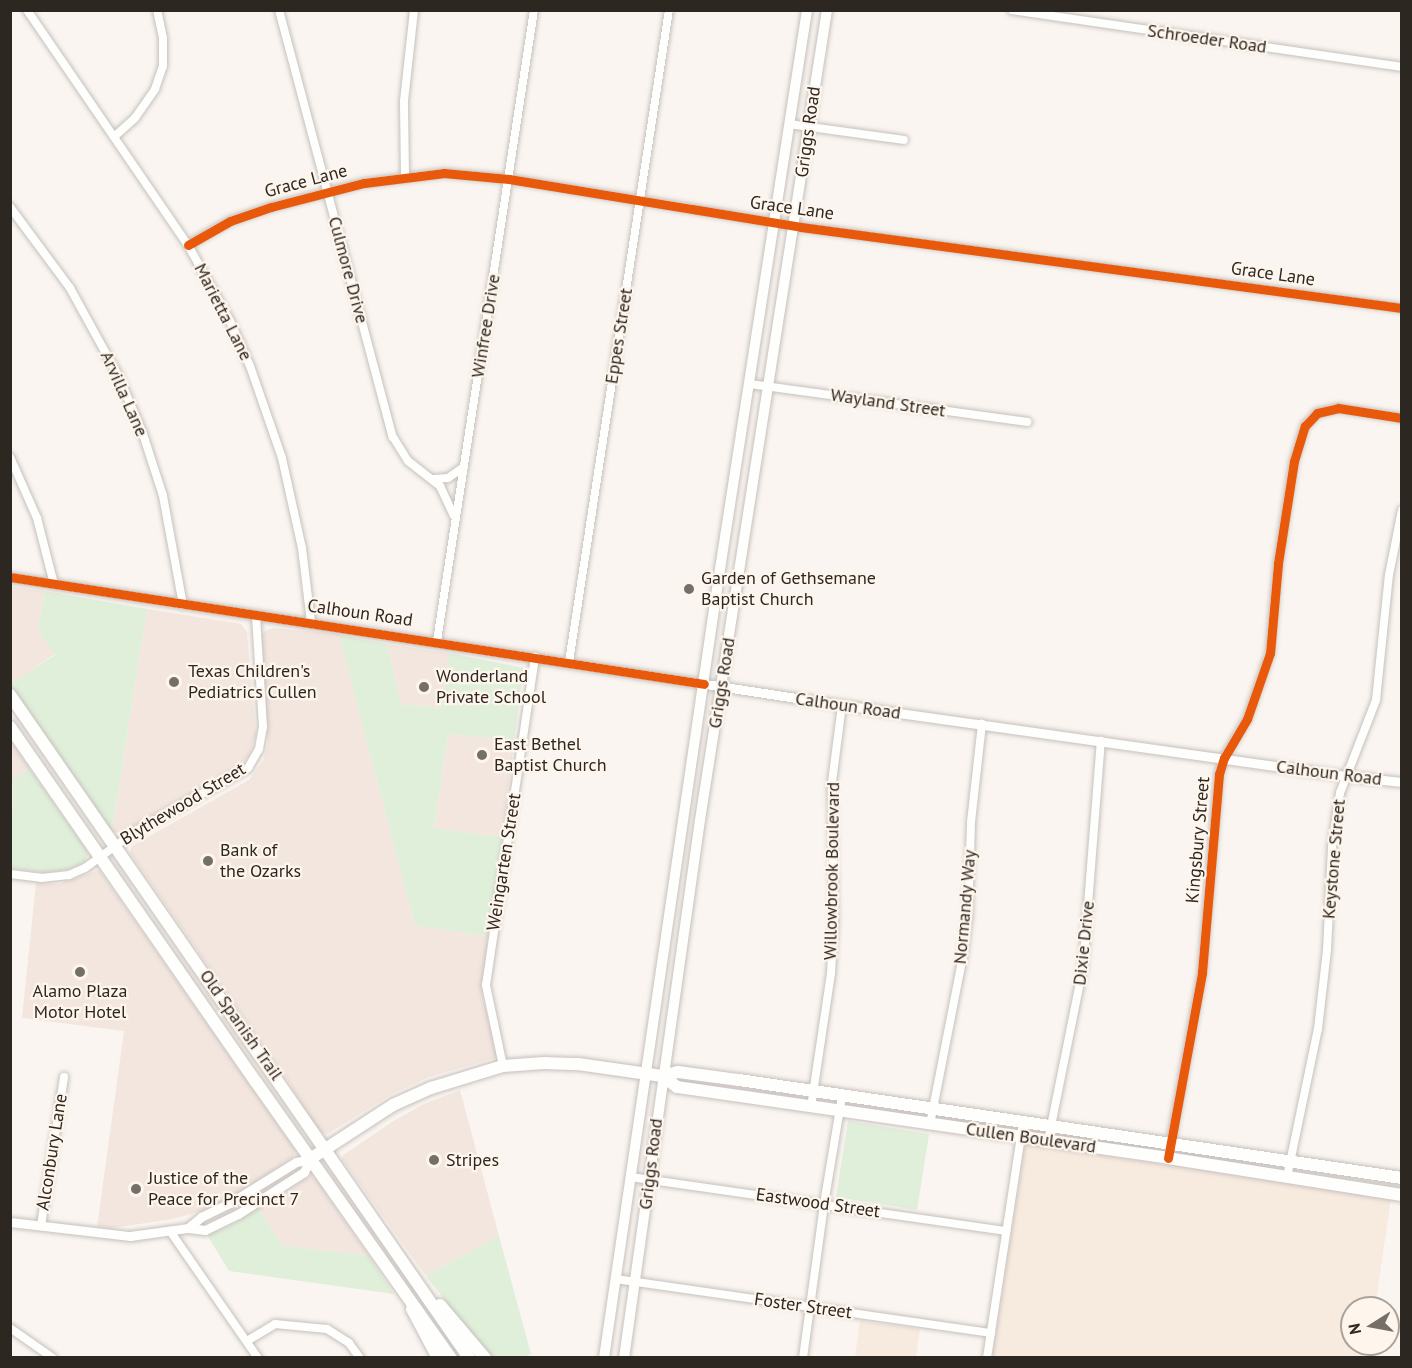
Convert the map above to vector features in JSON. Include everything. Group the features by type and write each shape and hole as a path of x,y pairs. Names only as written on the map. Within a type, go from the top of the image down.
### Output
{"main road":[{"name":"Griggs Road","path":"604,1358 726,534 807,10"},
{"name":"Griggs Road","path":"624,1358 700,820 770,387 827,10"},
{"path":"726,534 746,537"},
{"name":"Old Spanish Trail","path":"10,695 326,1148 468,1358"},
{"name":"Old Spanish Trail","path":"10,727 310,1159 452,1358"},
{"path":"32,758 48,747"},
{"path":"684,818 700,820"},
{"path":"666,937 682,940"},
{"path":"174,963 190,953"},
{"path":"241,1060 257,1050"},
{"name":"Cullen Boulevard","path":"310,1159 410,1096 462,1077 504,1066 578,1064 662,1077 677,1086 1168,1158 1401,1195"},
{"name":"Cullen Boulevard","path":"662,1077 678,1072 1401,1178"},
{"path":"413,1276 402,1288 416,1321 438,1358"},
{"path":"422,1288 457,1323 484,1358"}],"street":[{"name":"Marietta Lane","path":"27,10 188,245 230,321 269,415 293,503 310,622"},
{"path":"115,136 135,118 155,89 163,66 163,38 157,10"},
{"name":"Culmore Drive","path":"279,10 393,437 408,461 434,479 449,501 456,521"},
{"path":"405,176 404,101 414,10"},
{"name":"Winfree Drive","path":"437,641 534,10"},
{"name":"Eppes Street","path":"569,662 669,10"},
{"name":"Schroeder Road","path":"1012,10 1401,67"},
{"path":"789,124 904,140"},
{"name":"Grace Lane","path":"188,245 247,214 327,192 405,176 444,174 509,179 794,226 1401,308"},
{"name":"Arvilla Lane","path":"10,207 70,288 119,376 143,434 163,496 183,605"},
{"name":"Wayland Street","path":"750,384 1026,422"},
{"name":"Kingsbury Street","path":"1168,1158 1202,972 1219,774 1224,758 1247,719 1270,653 1278,563 1294,461 1305,426 1317,413 1338,408 1401,418"},
{"path":"10,457 36,518 54,584"},
{"path":"434,479 448,478 464,467"},
{"name":"Keystone Street","path":"1287,1177 1318,1029 1327,950 1332,847 1340,793 1376,700 1389,575 1401,510"},
{"name":"Calhoun Road","path":"10,577 842,705 1401,782"},
{"name":"Blythewood Street","path":"10,874 41,878 61,877 85,868 136,831 248,768 259,749 263,727 256,616"},
{"name":"Weingarten Street","path":"504,1066 486,986 535,657"},
{"name":"Willowbrook Boulevard","path":"811,1107 831,963 834,922 832,782 842,705"},
{"name":"Normandy Way","path":"930,1124 963,956 968,918 971,822 982,724"},
{"name":"Dixie Drive","path":"1048,1141 1083,968 1101,741"},
{"name":"Alconbury Lane","path":"40,1226 64,1077"},
{"path":"803,1358 824,1204 842,1096"},
{"path":"987,1358 1023,1122"},
{"name":"Cullen Boulevard","path":"10,1222 130,1236 188,1228 205,1230 238,1214 304,1173 310,1159"},
{"name":"Eastwood Street","path":"631,1177 1006,1231"},
{"path":"170,1231 258,1358"},
{"name":"Foster Street","path":"616,1279 991,1334"},
{"path":"246,1341 275,1324 327,1329 349,1343 360,1358"},
{"path":"10,1328 53,1358"}],"shaded area":[{"path":"10,586 45,591 38,630 55,654 11,684"},
{"path":"147,609 241,624 247,632 256,736 248,757 239,766 118,834 112,831"},
{"path":"273,628 339,634 415,926 488,936 482,997 499,1057 429,1077 392,1094 327,1134 322,1133 314,1124 290,1084 130,853 132,846 249,780 263,761 268,744 261,636 265,631"},
{"path":"387,644 449,653 441,708 401,704"},
{"path":"448,734 514,741 502,837 434,828"},
{"path":"11,741 29,768 13,781 11,802"},
{"path":"99,870 296,1151 292,1158 239,1193 205,1210 173,1219 112,1228 97,1227 124,1031 22,1018 36,883 59,884"},
{"path":"460,1090 499,1236 426,1276 342,1159 343,1155 395,1120 424,1104"},
{"path":"1025,1144 1391,1198 1377,1296 1340,1296 1340,1356 1368,1357 1168,1358 1153,1355 1152,1358 992,1358"},
{"path":"311,1176 315,1178 369,1256 282,1245 258,1208"},
{"path":"860,1321 920,1329 916,1357 855,1357"}],"green space":[{"path":"45,591 147,609 112,831 10,684 55,655 38,630"},
{"path":"339,635 387,644 401,704 441,708 449,653 524,668 514,741 448,734 434,828 502,837 488,936 415,926"},
{"path":"29,768 86,849 88,854 85,862 67,870 45,873 11,868 13,781"},
{"path":"848,1121 929,1134 917,1210 836,1197"},
{"path":"258,1208 282,1245 369,1256 394,1294 229,1271 207,1235 235,1223"},
{"path":"499,1236 531,1354 523,1357 489,1357 426,1276"}],"cycle path":[{"path":"188,245 230,221 271,207 364,183 444,173 509,179 801,227 1402,308"},
{"path":"1168,1158 1202,972 1219,774 1224,758 1247,719 1270,653 1278,563 1294,461 1305,426 1317,413 1338,408 1402,418"},
{"path":"10,577 704,684"}],"place":[{"name":"Garden of Gethsemane Baptist Church","path":"689,589"},
{"name":"Texas Children's Pediatrics Cullen","path":"174,682"},
{"name":"Wonderland Private School","path":"424,687"},
{"name":"East Bethel Baptist Church","path":"482,755"},
{"name":"Bank of the Ozarks","path":"208,861"},
{"name":"Alamo Plaza Motor Hotel","path":"80,972"},
{"name":"Stripes","path":"434,1160"},
{"name":"Justice of the Peace for Precinct 7","path":"136,1189"}]}
